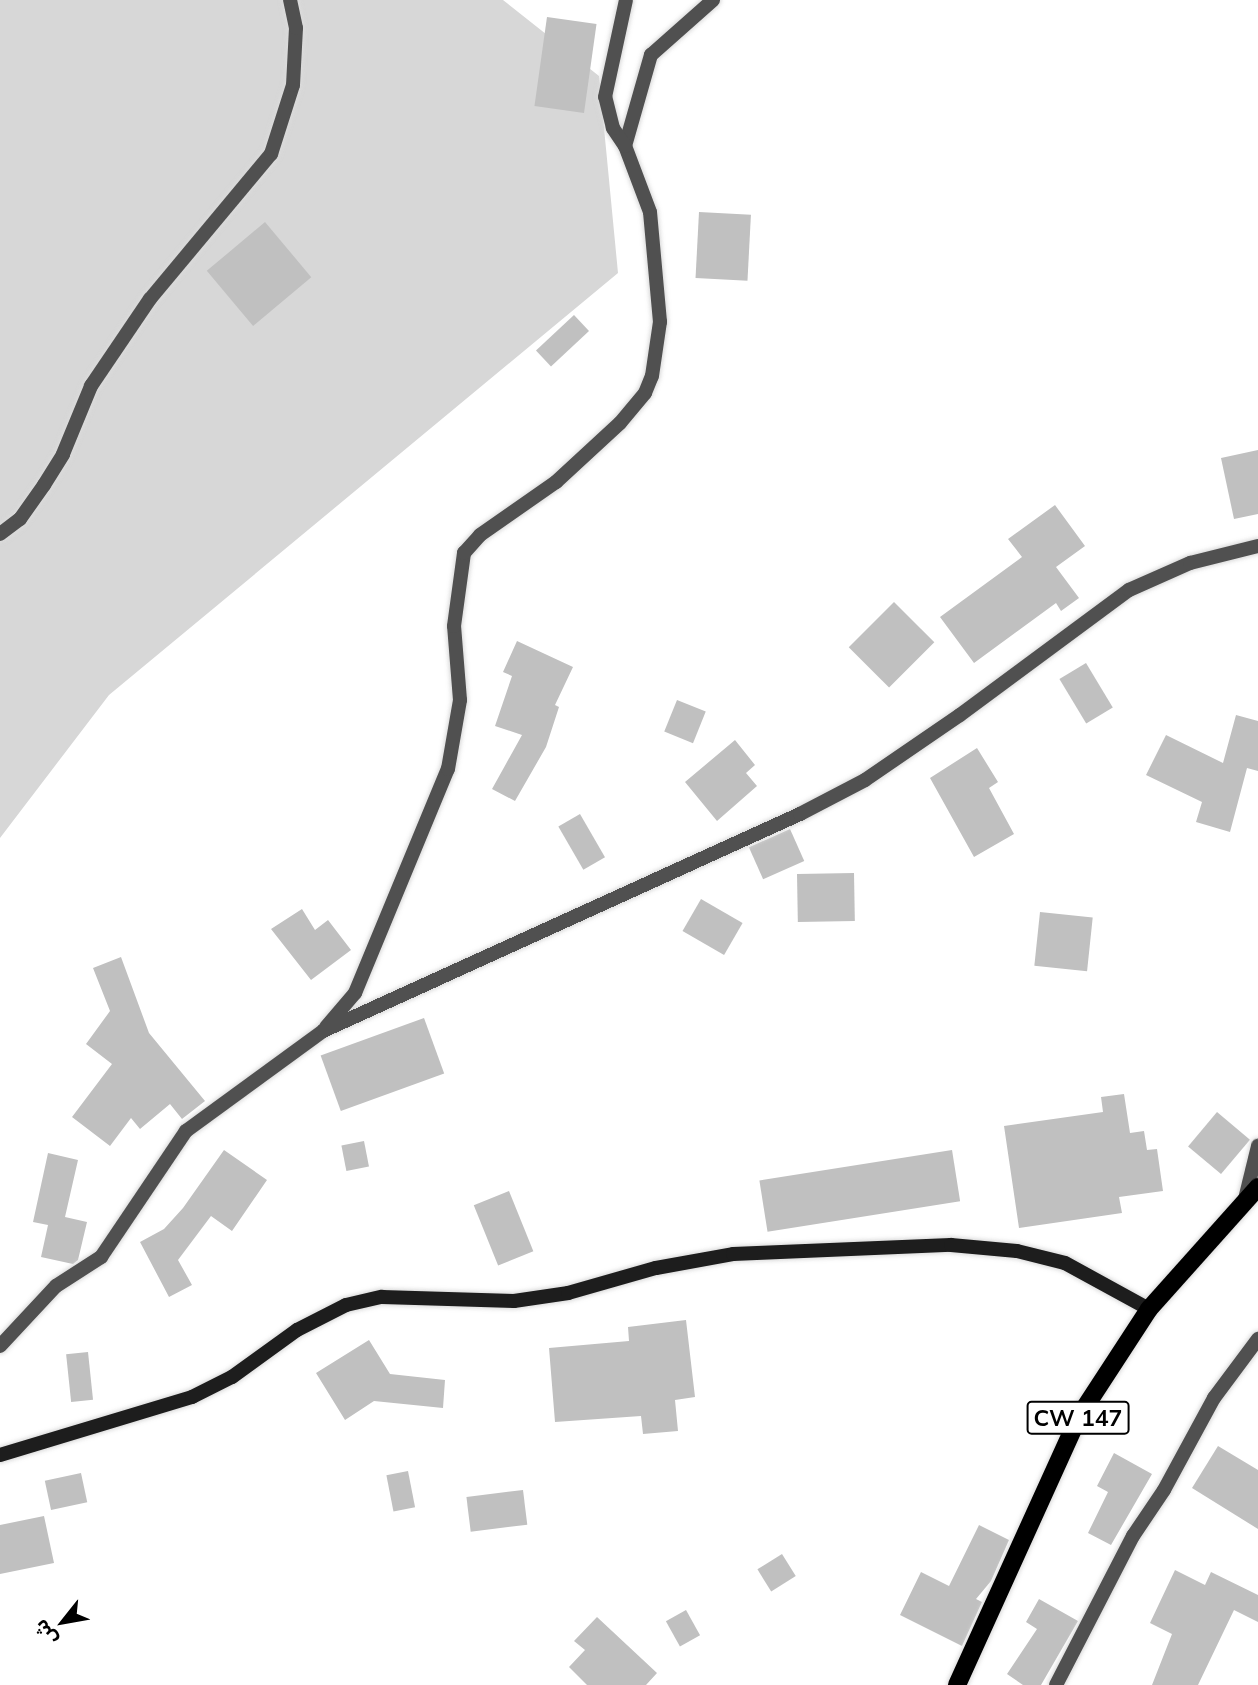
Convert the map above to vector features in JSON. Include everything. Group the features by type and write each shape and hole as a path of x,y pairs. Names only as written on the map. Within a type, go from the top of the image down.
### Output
{"main road":[{"name":"CW 147","path":"957,1685 1078,1418 1149,1309 1252,1193"},
{"path":"0,1455 192,1397 232,1377 297,1330 346,1305 382,1297 514,1301 568,1293 656,1268 733,1254 951,1245 1017,1251 1065,1263 1149,1309"}],"street":[{"path":"0,534 20,519 44,485 63,454 91,386 149,299 271,154 293,85 296,28 290,0"},
{"path":"323,1031 355,993 448,769 460,699 453,626 464,553 480,535 556,482 620,423 645,393 652,376 660,322 659,272 650,212 625,146 613,128 605,97 626,0"},
{"path":"625,146 651,55 713,0"},
{"path":"0,1346 56,1286 101,1257 186,1130 323,1031 800,814 864,780 960,715 1129,590 1190,563 1258,546"},
{"path":"1252,1193 1258,1146"},
{"path":"1056,1685 1133,1536 1164,1490 1214,1398 1258,1339"}],"shaded area":[{"path":"0,0 503,0 599,76 618,273 109,695 0,838"}],"building":[{"path":"547,17 597,24 584,113 534,106"},
{"path":"699,212 751,215 747,281 696,278"},
{"path":"265,222 311,277 253,326 207,271"},
{"path":"574,315 589,331 551,367 536,350"},
{"path":"1258,450 1258,514 1234,519 1221,458"},
{"path":"1055,505 1085,546 1056,567 1079,598 1061,611 1056,603 974,663 940,617 1022,557 1008,539"},
{"path":"894,602 934,642 889,688 849,647"},
{"path":"517,641 573,667 555,705 559,707 546,747 515,801 492,789 522,735 495,726 512,676 503,672"},
{"path":"1086,663 1113,708 1086,724 1059,679"},
{"path":"677,700 706,712 693,743 664,732"},
{"path":"1236,715 1258,721 1258,771 1247,768 1230,832 1196,822 1202,802 1146,775 1166,735 1223,763"},
{"path":"735,740 755,765 746,773 757,786 717,821 685,782"},
{"path":"977,748 998,782 989,788 1014,834 974,857 930,778"},
{"path":"580,814 605,857 583,870 558,826"},
{"path":"790,829 804,861 763,879 749,847"},
{"path":"854,873 855,921 798,922 797,874"},
{"path":"701,899 743,923 724,955 682,931"},
{"path":"302,909 315,930 328,920 351,950 311,980 271,929"},
{"path":"1040,912 1093,918 1087,971 1034,966"},
{"path":"121,957 149,1033 205,1101 182,1119 170,1104 140,1129 131,1118 110,1146 72,1117 112,1064 86,1044 110,1011 93,968"},
{"path":"424,1018 444,1073 341,1111 321,1056"},
{"path":"1124,1094 1130,1133 1144,1131 1147,1150 1157,1149 1163,1191 1119,1197 1122,1213 1019,1228 1004,1126 1103,1112 1101,1097"},
{"path":"1217,1112 1250,1140 1221,1174 1188,1146"},
{"path":"364,1141 369,1167 346,1171 341,1145"},
{"path":"224,1150 267,1180 232,1231 211,1216 178,1260 192,1285 169,1297 140,1242 164,1229 183,1208"},
{"path":"952,1150 960,1201 768,1232 759,1181"},
{"path":"48,1153 78,1160 65,1217 87,1222 78,1260 73,1264 41,1257 48,1225 33,1222"},
{"path":"509,1191 533,1251 498,1266 474,1205"},
{"path":"686,1320 695,1397 675,1400 678,1431 643,1434 641,1416 555,1422 549,1348 629,1341 628,1327"},
{"path":"369,1340 390,1374 445,1380 443,1408 374,1401 345,1420 316,1373"},
{"path":"88,1352 93,1400 71,1402 66,1354"},
{"path":"1218,1446 1258,1470 1258,1529 1192,1488"},
{"path":"1114,1453 1152,1474 1111,1545 1088,1533 1108,1492 1097,1486"},
{"path":"408,1471 415,1507 393,1512 386,1475"},
{"path":"81,1473 87,1502 51,1510 45,1481"},
{"path":"523,1490 527,1525 471,1532 466,1497"},
{"path":"44,1516 54,1563 0,1574 0,1525"},
{"path":"979,1525 1009,1540 991,1581 976,1599 982,1602 962,1646 900,1615 921,1572 949,1586"},
{"path":"782,1554 796,1576 771,1591 757,1569"},
{"path":"1175,1570 1205,1585 1211,1572 1258,1595 1258,1622 1234,1610 1198,1685 1152,1685 1172,1634 1150,1623"},
{"path":"1039,1599 1078,1621 1041,1685 1023,1685 1007,1674 1037,1629 1026,1622"},
{"path":"686,1610 700,1635 680,1647 666,1621"},
{"path":"597,1617 657,1673 646,1685 587,1685 569,1667 585,1650 574,1641"}]}
